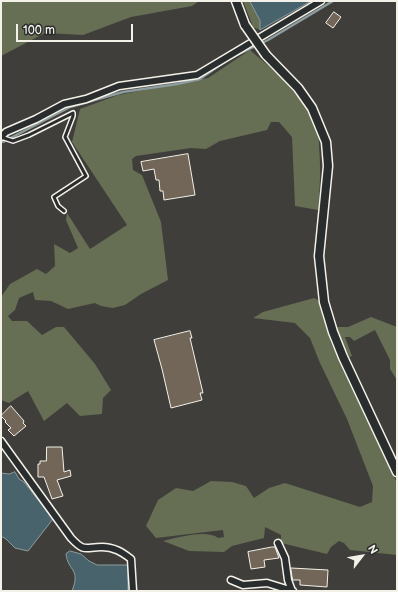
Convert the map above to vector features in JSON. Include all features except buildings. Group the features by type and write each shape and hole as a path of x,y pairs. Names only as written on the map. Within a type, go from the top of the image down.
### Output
{"street":[{"path":"236,1 245,25 266,55 298,88 312,108 326,142 328,166 319,256 324,302 333,332 343,356 397,472"},
{"path":"1,137 6,132 36,119 64,104 86,99 119,86 197,75 321,1"},
{"path":"1,441 78,546 87,549 102,547 120,550 131,559 133,591"},
{"path":"278,543 285,558 288,580 292,591"},
{"path":"231,580 243,585 267,583 292,591"}],"lane":[{"path":"1,137 13,141 73,113 65,137 86,176 54,197 58,206 64,211"}],"green space":[{"path":"4,1 199,1 192,6 131,17 83,35 45,33 1,56 1,3"},
{"path":"243,1 251,1 260,21 260,30 253,27"},
{"path":"250,50 289,86 306,108 318,133 320,178 318,210 295,206 292,137 279,122 271,122 267,130 220,141 206,149 191,148 136,156 132,159 133,170 142,175 161,222 168,280 141,294 125,305 113,308 101,306 95,303 68,309 51,301 35,300 33,292 19,298 15,310 8,316 12,321 27,321 42,335 56,327 64,327 95,364 111,390 103,398 102,414 80,416 67,403 44,421 28,391 9,403 1,400 1,297 10,284 37,269 46,274 55,266 54,244 70,253 78,248 66,220 67,213 90,249 127,225 72,142 80,109 118,95 208,78"},
{"path":"314,298 318,300 331,343 397,483 397,555 350,550 344,543 339,541 331,547 327,554 281,543 281,535 265,527 264,538 232,546 224,552 189,551 163,541 199,534 213,535 218,538 224,537 223,530 156,538 146,526 158,500 176,488 193,491 211,481 232,482 246,486 254,498 269,488 285,483 360,507 372,502 373,486 347,419 320,363 310,338 295,323 253,318 263,312"},
{"path":"371,317 397,327 397,380 390,369 390,360 375,330 354,341 350,337 345,337 352,356 349,357 336,327 348,327"}],"water":[{"path":"250,1 311,1 260,30 260,21"},
{"path":"15,472 19,479 24,482 53,519 28,551 15,548 1,536 1,473 9,474"},
{"path":"70,551 81,554 89,561 97,565 128,565 128,591 72,591 75,574 67,560 66,554"}],"waterway":[{"path":"233,57 268,40 333,1"},
{"path":"1,141 3,142 70,107 123,92 200,79 227,60"}]}
